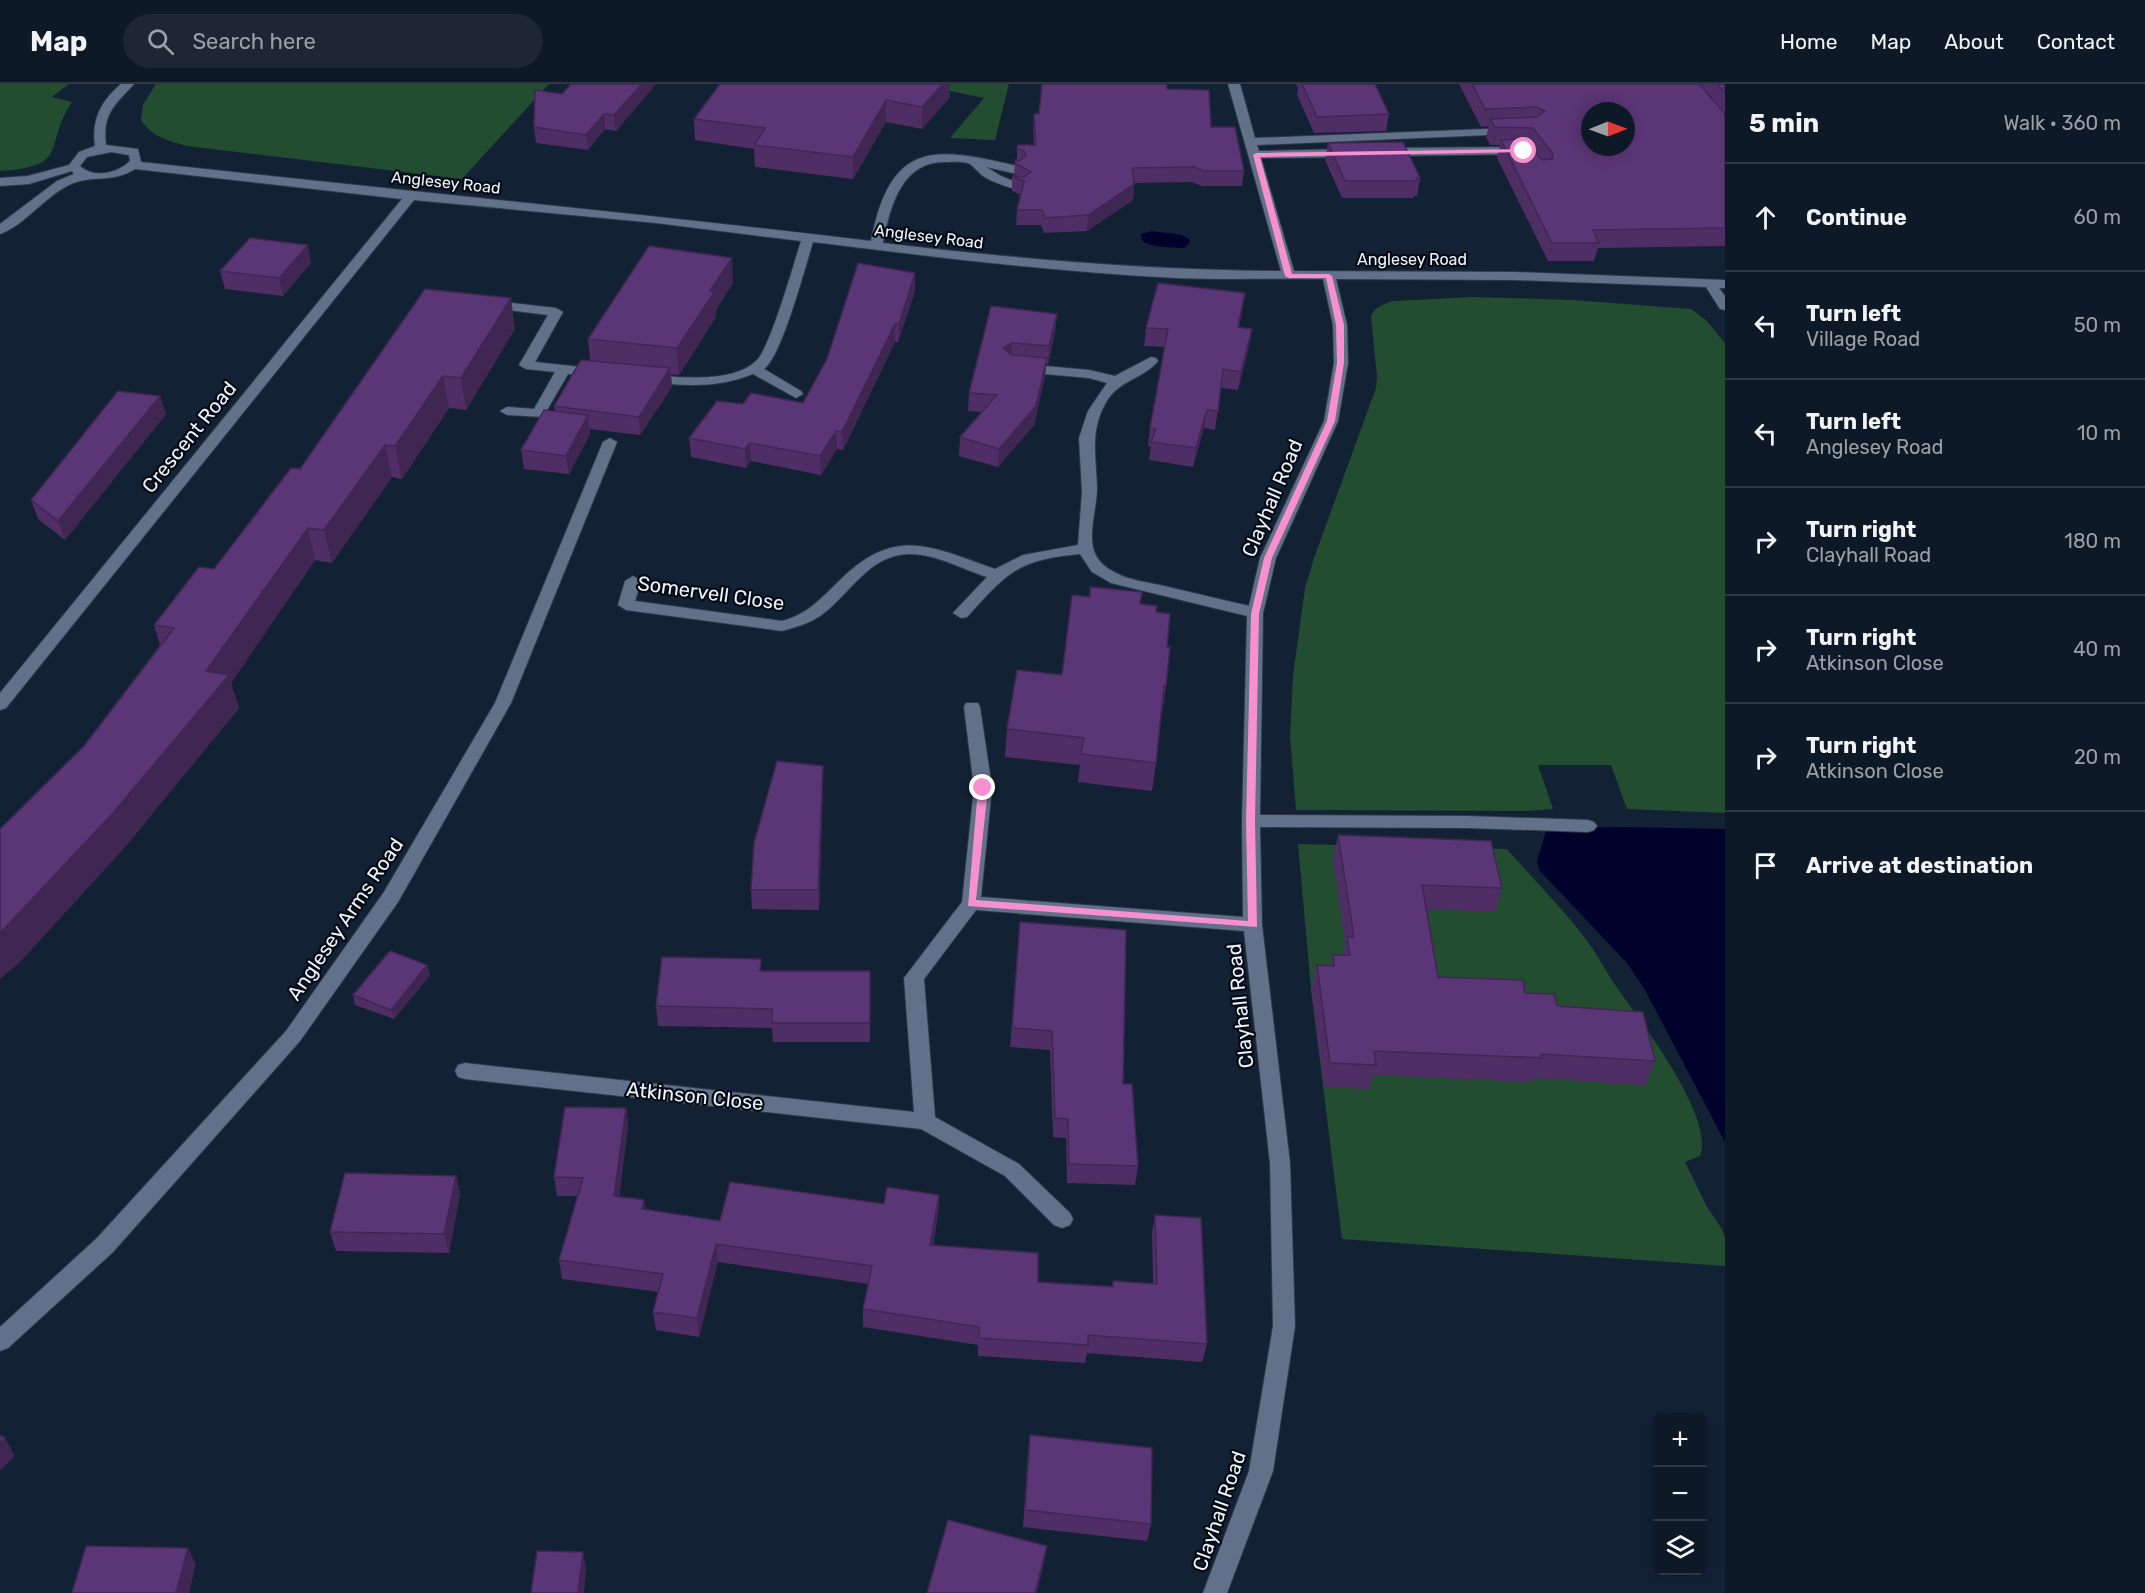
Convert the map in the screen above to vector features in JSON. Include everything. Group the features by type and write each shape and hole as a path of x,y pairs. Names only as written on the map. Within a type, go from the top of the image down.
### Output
{"street":[{"path":"101,149 98,134 100,118 114,95 128,84"},
{"path":"1234,84 1289,276"},
{"path":"1252,142 1520,130"},
{"path":"0,182 29,180 78,171 110,175 134,165 136,156 134,152 120,148 101,149 83,154 78,159 78,171"},
{"path":"1256,155 1524,151 1530,158"},
{"path":"876,247 882,213 888,197 915,164 924,160 936,159 1017,170"},
{"path":"975,163 983,172 998,181 1022,187"},
{"name":"Anglesey Road","path":"134,165 411,196 656,219 876,247 1083,268 1179,274 1515,276 1725,284"},
{"path":"0,230 78,171"},
{"name":"Crescent Road","path":"0,704 411,196"},
{"path":"631,376 699,383 728,379 763,363 773,344 808,239"},
{"name":"Clayhall Road","path":"1215,1593 1261,1471 1284,1326 1280,1163 1253,925 1251,821 1255,614 1268,558 1331,421 1341,363 1340,325 1329,276"},
{"path":"1710,284 1725,306"},
{"path":"512,307 556,312 526,365 609,374"},
{"path":"1151,361 1117,381 1102,396 1088,431 1086,446 1090,497 1084,538 1086,549 1098,570 1117,580 1255,614"},
{"path":"1011,367 1089,374 1117,381"},
{"path":"507,411 538,414 564,369"},
{"path":"754,369 796,394"},
{"name":"Anglesey Arms Road","path":"0,1341 105,1245 293,1036 391,897 503,703 610,442"},
{"path":"961,613 997,575 1014,563 1041,554 1086,549"},
{"name":"Somervell Close","path":"633,581 626,605 782,626 793,625 807,619 870,561 888,552 916,550 997,575"},
{"path":"925,1121 914,978 971,903 983,788 972,707"},
{"path":"1251,821 1468,822 1588,826"},
{"path":"971,903 1253,925"},
{"name":"Atkinson Close","path":"465,1071 925,1121 1012,1170 1062,1219"}],"green space":[{"path":"0,84 69,84 52,97 72,102 63,118 52,152 47,159 23,168 0,171"},
{"path":"156,84 549,84 462,179 195,147 172,142 158,136 141,120 143,105"},
{"path":"938,84 1009,84 995,140 950,138 984,98 935,88"},
{"path":"1472,297 1573,300 1691,309 1706,320 1725,343 1725,813 1627,809 1611,765 1538,765 1553,809 1526,811 1296,810 1290,736 1293,676 1305,588 1376,388 1371,316 1380,306 1394,301"},
{"path":"1298,844 1507,849 1588,942 1658,1046 1687,1095 1697,1118 1702,1139 1700,1156 1685,1162 1707,1207 1722,1229 1725,1238 1725,1266 1342,1239 1311,989"}],"water":[{"path":"1152,231 1182,235 1190,242 1184,248 1157,246 1142,241 1141,234"},
{"path":"1547,828 1725,829 1725,1142 1645,990 1627,963 1539,870 1537,861"}],"building":[{"path":"571,84 642,84 614,115 604,114 586,135 534,127 535,90 562,94"},
{"path":"720,84 943,84 922,107 886,100 853,157 754,145 765,128 694,119"},
{"path":"1042,84 1167,84 1167,89 1209,90 1211,127 1235,127 1244,171 1204,171 1194,167 1132,168 1134,184 1088,215 1045,218 1042,210 1017,210 1024,181 1012,176 1024,177 1031,172 1015,163 1015,160 1019,161 1026,155 1024,151 1017,148 1018,145 1036,145 1034,114 1039,114"},
{"path":"1302,84 1375,84 1389,114 1317,117"},
{"path":"1472,84 1699,84 1725,114 1725,228 1593,230 1599,243 1552,243 1501,140 1524,139 1542,160 1552,159 1553,154 1533,128 1495,127 1490,119 1536,117 1545,111 1536,107 1485,109"},
{"path":"1717,84 1725,84 1725,93"},
{"path":"1403,142 1420,178 1416,178 1417,181 1345,181 1328,143"},
{"path":"250,238 308,245 279,278 220,271"},
{"path":"649,246 732,258 710,291 715,291 677,348 588,339"},
{"path":"858,263 915,273 899,324 895,324 842,432 836,431 820,456 750,443 745,449 689,438 717,401 743,404 751,393 803,403 827,359"},
{"path":"1158,283 1245,293 1238,327 1252,329 1241,372 1223,369 1218,411 1207,410 1196,448 1151,442 1156,429 1150,428 1168,329 1146,328"},
{"path":"425,289 511,298 461,378 443,376 395,446 385,445 324,530 308,528 206,671 229,675 113,813 0,933 0,829 84,746 174,628 154,625 199,567 214,569 291,468 300,469"},
{"path":"991,306 1057,314 1049,346 1012,343 1003,348 1012,355 1047,358 1036,406 999,449 960,437 997,395 969,393"},
{"path":"581,360 670,368 639,417 554,406"},
{"path":"118,391 160,396 58,521 31,500"},
{"path":"544,410 588,415 566,456 521,450"},
{"path":"1090,587 1142,592 1140,604 1157,606 1156,612 1170,614 1167,647 1170,647 1156,763 1081,754 1084,738 1007,729 1017,670 1062,675 1072,595 1090,597"},
{"path":"777,761 823,766 818,890 751,890 754,843"},
{"path":"1338,835 1491,841 1502,888 1422,885 1438,977 1523,980 1525,993 1554,994 1557,1006 1643,1012 1655,1061 1541,1054 1542,1058 1374,1051 1376,1065 1330,1063 1317,965 1334,966 1333,955 1350,955 1347,937 1354,937"},
{"path":"1020,922 1126,930 1123,1084 1132,1084 1138,1166 1069,1164 1068,1119 1055,1118 1052,1031 1012,1028"},
{"path":"390,951 427,965 391,1010 353,995"},
{"path":"662,957 761,959 760,971 870,971 870,1023 772,1023 772,1009 656,1006"},
{"path":"565,1107 626,1108 614,1196 644,1200 642,1209 720,1221 730,1182 884,1204 887,1187 939,1195 930,1245 1038,1253 1038,1282 1113,1287 1113,1281 1157,1284 1155,1215 1201,1218 1207,1344 1088,1335 1088,1345 979,1338 979,1327 863,1309 872,1266 716,1244 697,1318 653,1312 663,1274 559,1260 583,1178 554,1177"},
{"path":"345,1173 456,1176 444,1234 330,1232"},
{"path":"1030,1435 1152,1448 1151,1524 1025,1510"},
{"path":"948,1520 1047,1546 1035,1593 927,1593"},
{"path":"86,1546 188,1548 176,1593 72,1593"},
{"path":"537,1551 583,1552 578,1593 531,1593"}],"route":[{"path":"983,788 971,903 1253,925 1251,821 1255,614 1268,558 1331,421 1341,363 1340,325 1329,276 1289,276 1256,155 1524,151"}]}
